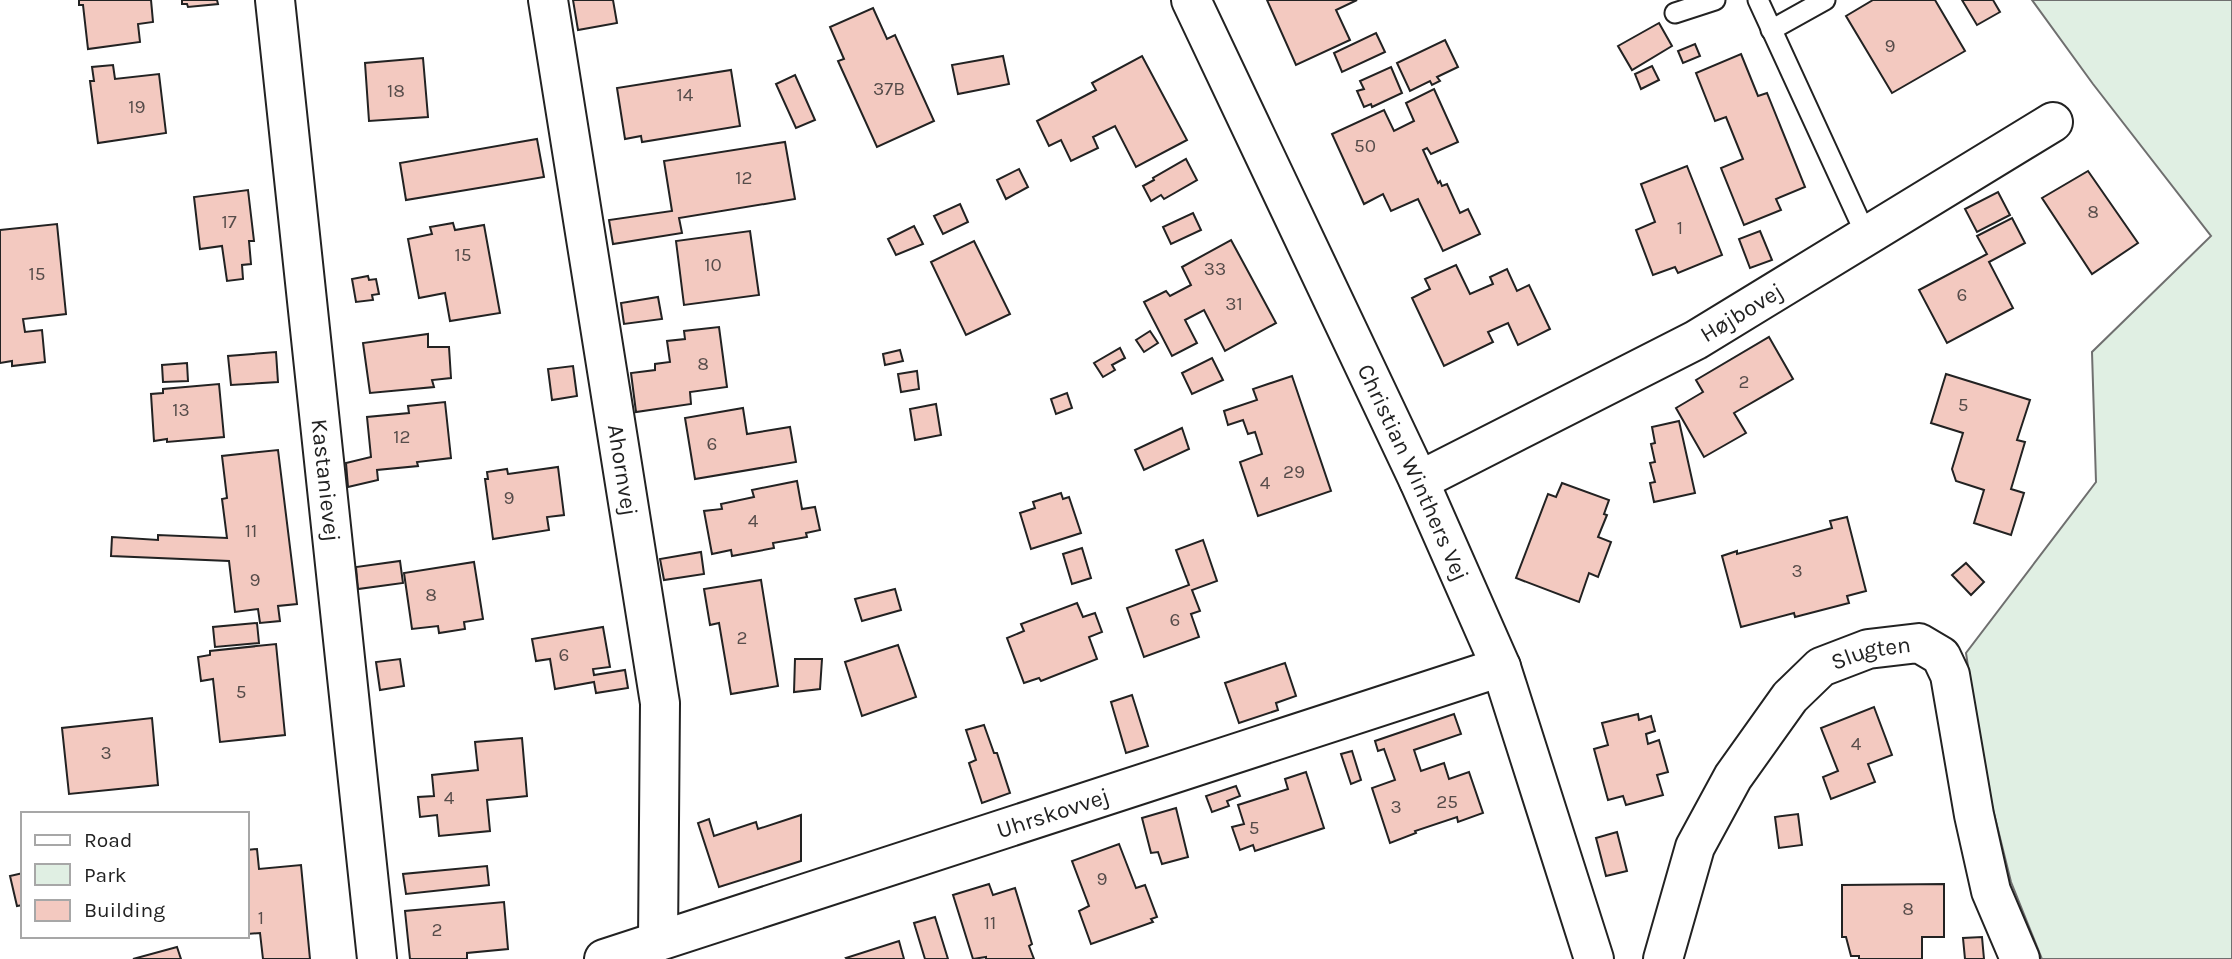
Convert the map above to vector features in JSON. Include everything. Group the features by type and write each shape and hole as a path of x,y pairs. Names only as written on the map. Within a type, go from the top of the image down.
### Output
{"street":[{"name":"Kastanievej","path":"275,0 377,959"},
{"name":"Ahornvej","path":"548,0 660,703 629,953"},
{"name":"Christian Winthers Vej","path":"1191,0 1419,481 1501,667 1594,959"},
{"name":"Højbovej","path":"1419,481 1696,340 2053,122"},
{"name":"Slugten","path":"1664,959 1668,935 1695,847 1733,777 1790,697 1821,667 1868,649 1919,643 1941,656 1950,675 1974,814 1991,891 2020,959"},
{"name":"Uhrskovvej","path":"629,953 1501,667"}],"lane":[{"path":"1675,13 1715,0"},
{"path":"1758,0 1867,237"},
{"path":"1771,30 1825,0"}],"green space":[{"path":"2032,0 2232,0 2232,959 2042,959 2011,882 1983,769 1966,653 2096,482 2092,352 2211,236 2093,84"}],"building":[{"path":"79,0 151,0 153,22 138,24 140,42 88,49 83,5 79,5"},
{"path":"182,0 217,0 218,4 188,7 187,4 182,4"},
{"path":"573,0 613,0 617,23 578,30"},
{"path":"1267,0 1357,0 1336,10 1350,40 1296,65"},
{"path":"1873,0 1935,0 1965,51 1892,93 1846,16"},
{"path":"1962,0 1993,0 2000,12 1977,25"},
{"path":"873,8 887,39 895,35 934,121 877,147 838,61 844,59 830,27"},
{"path":"1659,23 1672,46 1632,70 1618,46"},
{"path":"1376,33 1385,52 1342,72 1334,53"},
{"path":"1445,40 1458,67 1437,77 1440,81 1432,85 1430,81 1410,91 1397,63"},
{"path":"1695,44 1700,56 1683,63 1678,51"},
{"path":"1741,54 1758,96 1767,93 1805,187 1776,199 1781,210 1744,225 1721,168 1743,159 1726,117 1715,121 1696,73"},
{"path":"1003,56 1009,84 958,94 952,65"},
{"path":"1142,56 1187,140 1136,167 1115,126 1093,137 1098,148 1071,161 1061,140 1049,146 1037,121 1096,90 1092,83"},
{"path":"423,58 428,117 369,121 365,63"},
{"path":"113,65 115,79 159,74 166,133 98,143 90,81 94,81 92,67"},
{"path":"1652,66 1659,80 1641,89 1635,74"},
{"path":"1391,67 1402,93 1372,107 1371,104 1364,107 1357,91 1364,89 1360,81"},
{"path":"731,70 740,126 642,142 641,136 625,139 617,88"},
{"path":"795,75 815,120 796,128 776,84"},
{"path":"1434,89 1458,142 1431,154 1427,148 1423,150 1438,183 1440,181 1442,186 1447,184 1460,213 1468,209 1480,234 1443,251 1418,199 1391,211 1383,194 1364,204 1332,134 1384,110 1394,131 1414,121 1406,103"},
{"path":"537,139 544,177 406,200 400,163"},
{"path":"785,142 795,199 679,218 682,233 613,244 609,220 672,211 664,161"},
{"path":"1186,159 1197,180 1164,199 1161,195 1151,201 1143,186"},
{"path":"1687,166 1722,255 1678,273 1675,267 1653,275 1636,230 1655,222 1641,184"},
{"path":"1019,169 1028,187 1006,199 997,180"},
{"path":"2088,171 2138,243 2092,274 2042,198"},
{"path":"248,190 254,241 249,241 251,264 242,265 243,279 227,281 222,246 200,249 194,197"},
{"path":"1998,192 2010,215 1977,232 1965,209"},
{"path":"960,204 968,222 943,234 934,216"},
{"path":"1193,213 1201,230 1171,244 1163,227"},
{"path":"2012,218 2025,243 1989,262 2013,308 1947,343 1919,290 1987,254 1977,236"},
{"path":"453,223 455,230 484,225 500,313 450,321 445,293 419,298 408,239 432,234 430,227"},
{"path":"57,224 66,314 23,319 25,332 42,330 45,362 12,366 12,361 0,363 0,230"},
{"path":"914,226 923,244 896,255 888,239"},
{"path":"750,231 759,295 684,305 676,241"},
{"path":"1760,231 1772,260 1750,268 1739,239"},
{"path":"1231,240 1276,323 1225,351 1204,310 1185,320 1197,343 1172,356 1144,302 1166,291 1170,296 1191,285 1182,267"},
{"path":"974,241 1010,314 966,335 931,262"},
{"path":"1456,265 1470,294 1493,284 1490,277 1507,269 1517,291 1529,285 1550,329 1518,345 1508,323 1488,332 1493,342 1444,366 1412,298 1430,289 1425,279"},
{"path":"368,276 369,280 376,279 379,294 372,295 373,300 356,302 352,279"},
{"path":"658,297 662,319 624,324 621,303"},
{"path":"719,327 727,387 690,392 691,404 636,412 631,373 655,370 655,364 670,362 667,341 685,339 684,331"},
{"path":"1150,331 1158,343 1144,352 1136,340"},
{"path":"428,334 428,347 449,347 451,378 432,380 434,387 370,393 363,343"},
{"path":"1769,337 1793,379 1734,413 1746,433 1704,457 1676,408 1703,392 1696,380"},
{"path":"1120,348 1125,358 1112,365 1115,370 1103,377 1094,363"},
{"path":"900,350 903,361 885,365 883,354"},
{"path":"276,352 278,382 231,385 228,356"},
{"path":"1212,358 1223,380 1192,394 1182,373"},
{"path":"187,363 188,381 163,382 162,365"},
{"path":"573,366 577,396 552,400 548,369"},
{"path":"917,371 919,389 901,392 898,374"},
{"path":"1946,374 2030,400 2017,440 2025,442 2011,489 2024,493 2011,535 1974,523 1984,490 1956,481 1952,469 1963,433 1931,423"},
{"path":"1292,376 1331,491 1258,516 1240,462 1262,454 1255,432 1248,434 1243,420 1228,425 1224,411 1257,400 1253,389"},
{"path":"219,384 224,437 154,441 151,394 163,393 163,389"},
{"path":"1067,393 1072,408 1056,414 1051,399"},
{"path":"445,402 451,458 417,462 418,466 377,470 378,480 348,487 346,463 371,457 367,417 409,413 408,406"},
{"path":"936,404 941,435 915,440 910,409"},
{"path":"743,408 747,434 790,427 796,462 695,479 685,418"},
{"path":"1679,421 1695,493 1654,502 1650,483 1655,482 1650,463 1655,462 1651,444 1655,443 1652,427"},
{"path":"1182,428 1189,449 1144,470 1135,450"},
{"path":"278,450 297,604 278,606 280,621 260,623 258,609 235,612 229,561 111,556 112,537 158,540 158,535 227,538 222,499 227,498 222,456"},
{"path":"558,467 564,515 547,517 549,530 493,539 485,479 488,479 487,472 507,469 508,474"},
{"path":"797,481 802,509 815,507 820,530 806,533 807,537 773,543 774,548 732,556 731,550 712,554 704,511 722,509 721,504 754,497 752,490"},
{"path":"1562,483 1609,500 1604,514 1607,515 1598,537 1611,542 1598,577 1589,573 1579,602 1516,578 1548,494 1556,497"},
{"path":"1061,493 1063,499 1069,497 1081,533 1031,549 1020,513 1035,508 1033,502"},
{"path":"1847,517 1866,591 1847,596 1849,603 1795,617 1794,613 1741,627 1722,556 1832,528 1830,521"},
{"path":"1203,540 1217,581 1192,590 1200,611 1191,614 1199,637 1144,657 1127,608 1189,585 1176,550"},
{"path":"1082,548 1091,578 1072,584 1063,554"},
{"path":"701,552 704,574 664,580 660,559"},
{"path":"400,561 403,583 358,589 356,567"},
{"path":"474,562 483,619 464,622 465,629 439,633 438,626 412,629 404,573"},
{"path":"1966,563 1984,582 1971,595 1952,575"},
{"path":"761,580 778,686 731,694 719,623 710,625 704,589"},
{"path":"895,589 901,610 862,621 855,599"},
{"path":"1077,603 1083,617 1095,613 1102,632 1089,637 1097,659 1041,681 1039,678 1024,683 1007,638 1024,631 1021,624"},
{"path":"257,623 259,643 215,647 213,627"},
{"path":"603,627 610,667 593,669 594,675 625,670 628,688 596,693 594,682 555,689 550,659 536,661 532,639"},
{"path":"276,644 285,735 220,742 213,679 201,681 198,657 210,655 210,651"},
{"path":"898,645 916,697 862,716 845,662"},
{"path":"400,659 404,686 380,690 376,662"},
{"path":"795,659 822,659 820,689 794,692"},
{"path":"1285,663 1296,696 1276,703 1278,710 1239,723 1225,683"},
{"path":"1132,695 1148,746 1126,753 1111,702"},
{"path":"1874,707 1892,755 1868,764 1875,782 1831,799 1823,777 1838,771 1821,728"},
{"path":"1454,714 1461,734 1414,750 1421,771 1444,763 1449,779 1469,772 1483,813 1458,822 1457,817 1415,831 1416,833 1390,843 1372,788 1395,780 1384,749 1378,751 1375,741"},
{"path":"1638,714 1639,720 1651,716 1655,731 1646,734 1648,744 1659,740 1668,772 1657,775 1663,795 1626,805 1623,796 1608,800 1594,749 1608,745 1602,723"},
{"path":"152,718 158,785 69,794 62,728"},
{"path":"984,725 994,753 997,753 1010,793 982,803 969,763 976,760 966,730"},
{"path":"522,738 527,796 487,800 490,831 439,836 437,815 420,817 418,797 434,796 432,775 478,770 475,742"},
{"path":"1352,751 1361,780 1351,784 1341,754"},
{"path":"1306,772 1324,828 1255,851 1253,845 1240,850 1232,827 1244,824 1238,805 1288,789 1285,779"},
{"path":"1236,786 1240,796 1227,801 1229,806 1212,812 1206,796"},
{"path":"1176,808 1188,857 1162,864 1158,852 1151,853 1142,818"},
{"path":"1798,814 1802,845 1779,848 1775,817"},
{"path":"801,815 801,861 719,887 698,823 709,819 714,836 756,822 758,829"},
{"path":"1617,832 1627,871 1606,876 1596,838"},
{"path":"1119,844 1136,888 1145,885 1157,917 1151,919 1153,922 1091,944 1079,911 1089,906 1072,861"},
{"path":"257,849 259,869 301,865 310,959 263,959 260,933 248,934 248,850"},
{"path":"487,866 489,885 406,894 403,874"},
{"path":"21,873 21,905 17,906 10,876"},
{"path":"989,884 993,895 1015,888 1034,959 973,959 953,895"},
{"path":"1944,884 1944,937 1922,937 1922,959 1859,959 1859,956 1851,956 1846,937 1842,937 1842,885"},
{"path":"504,902 508,949 467,953 467,959 410,959 405,911"},
{"path":"935,917 948,959 925,959 914,923"},
{"path":"1982,937 1984,959 1965,959 1963,938"},
{"path":"899,941 904,959 846,958"},
{"path":"177,947 181,959 133,959"}]}
